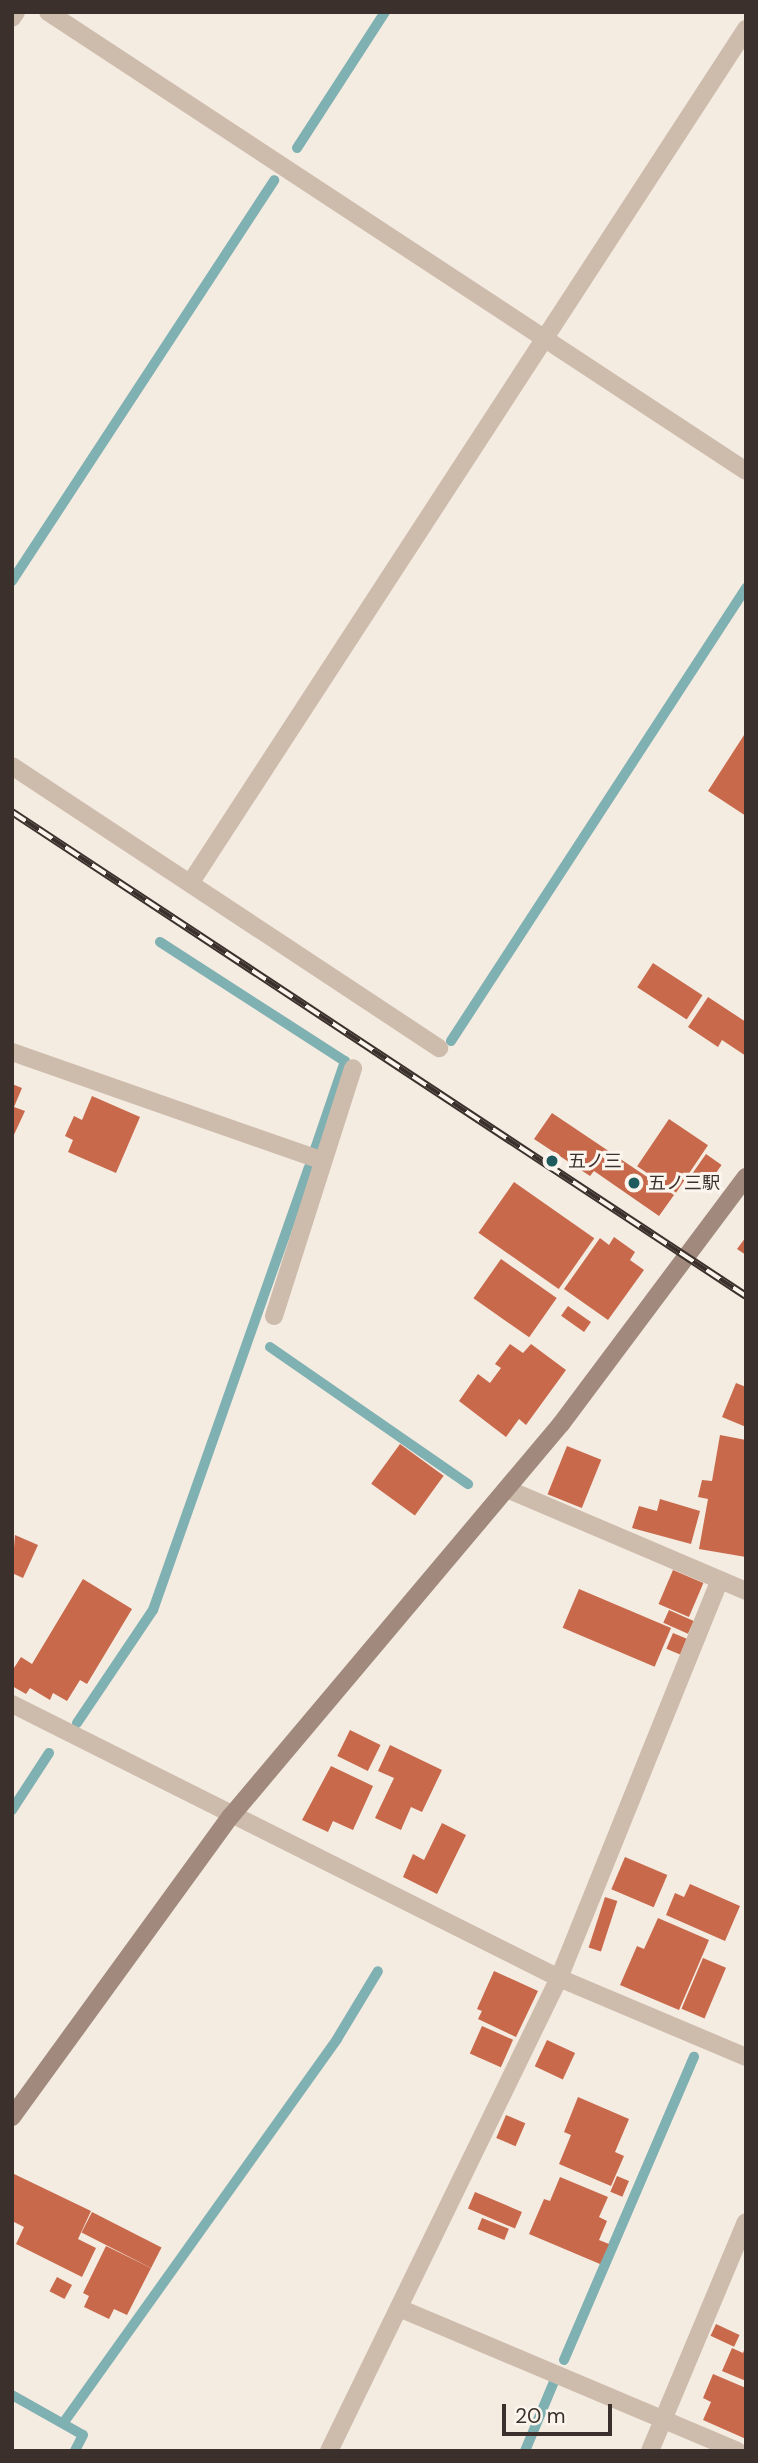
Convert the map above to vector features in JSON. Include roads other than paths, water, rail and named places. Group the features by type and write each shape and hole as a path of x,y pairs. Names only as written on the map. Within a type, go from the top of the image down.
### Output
{"street":[{"path":"12,18 16,12"},
{"path":"48,12 541,339 746,471"},
{"path":"191,882 541,339 746,29"},
{"path":"12,766 439,1048"},
{"path":"12,1052 321,1160"},
{"path":"274,1316 321,1160 353,1068"},
{"path":"12,2117 231,1816 507,1489 671,1280 746,1177"},
{"path":"507,1489 746,1591"},
{"path":"328,2451 559,1978 720,1580"},
{"path":"12,1704 559,1978 746,2057"},
{"path":"650,2451 746,2222"},
{"path":"399,2308 737,2451"}],"waterway":[{"path":"297,148 385,12"},
{"path":"12,581 274,180"},
{"path":"451,1041 746,588"},
{"path":"160,942 345,1061 315,1149"},
{"path":"77,1723 153,1610 309,1168"},
{"path":"270,1347 468,1484"},
{"path":"12,1810 49,1753"},
{"path":"64,2422 337,2039 378,1971"},
{"path":"564,2360 694,2057"},
{"path":"525,2451 553,2384"},
{"path":"12,2395 83,2435 75,2451"}],"railway":[{"path":"12,812 746,1296"}],"place":[{"name":"五ノ三","path":"552,1161"},
{"name":"五ノ三駅","path":"634,1183"}]}
